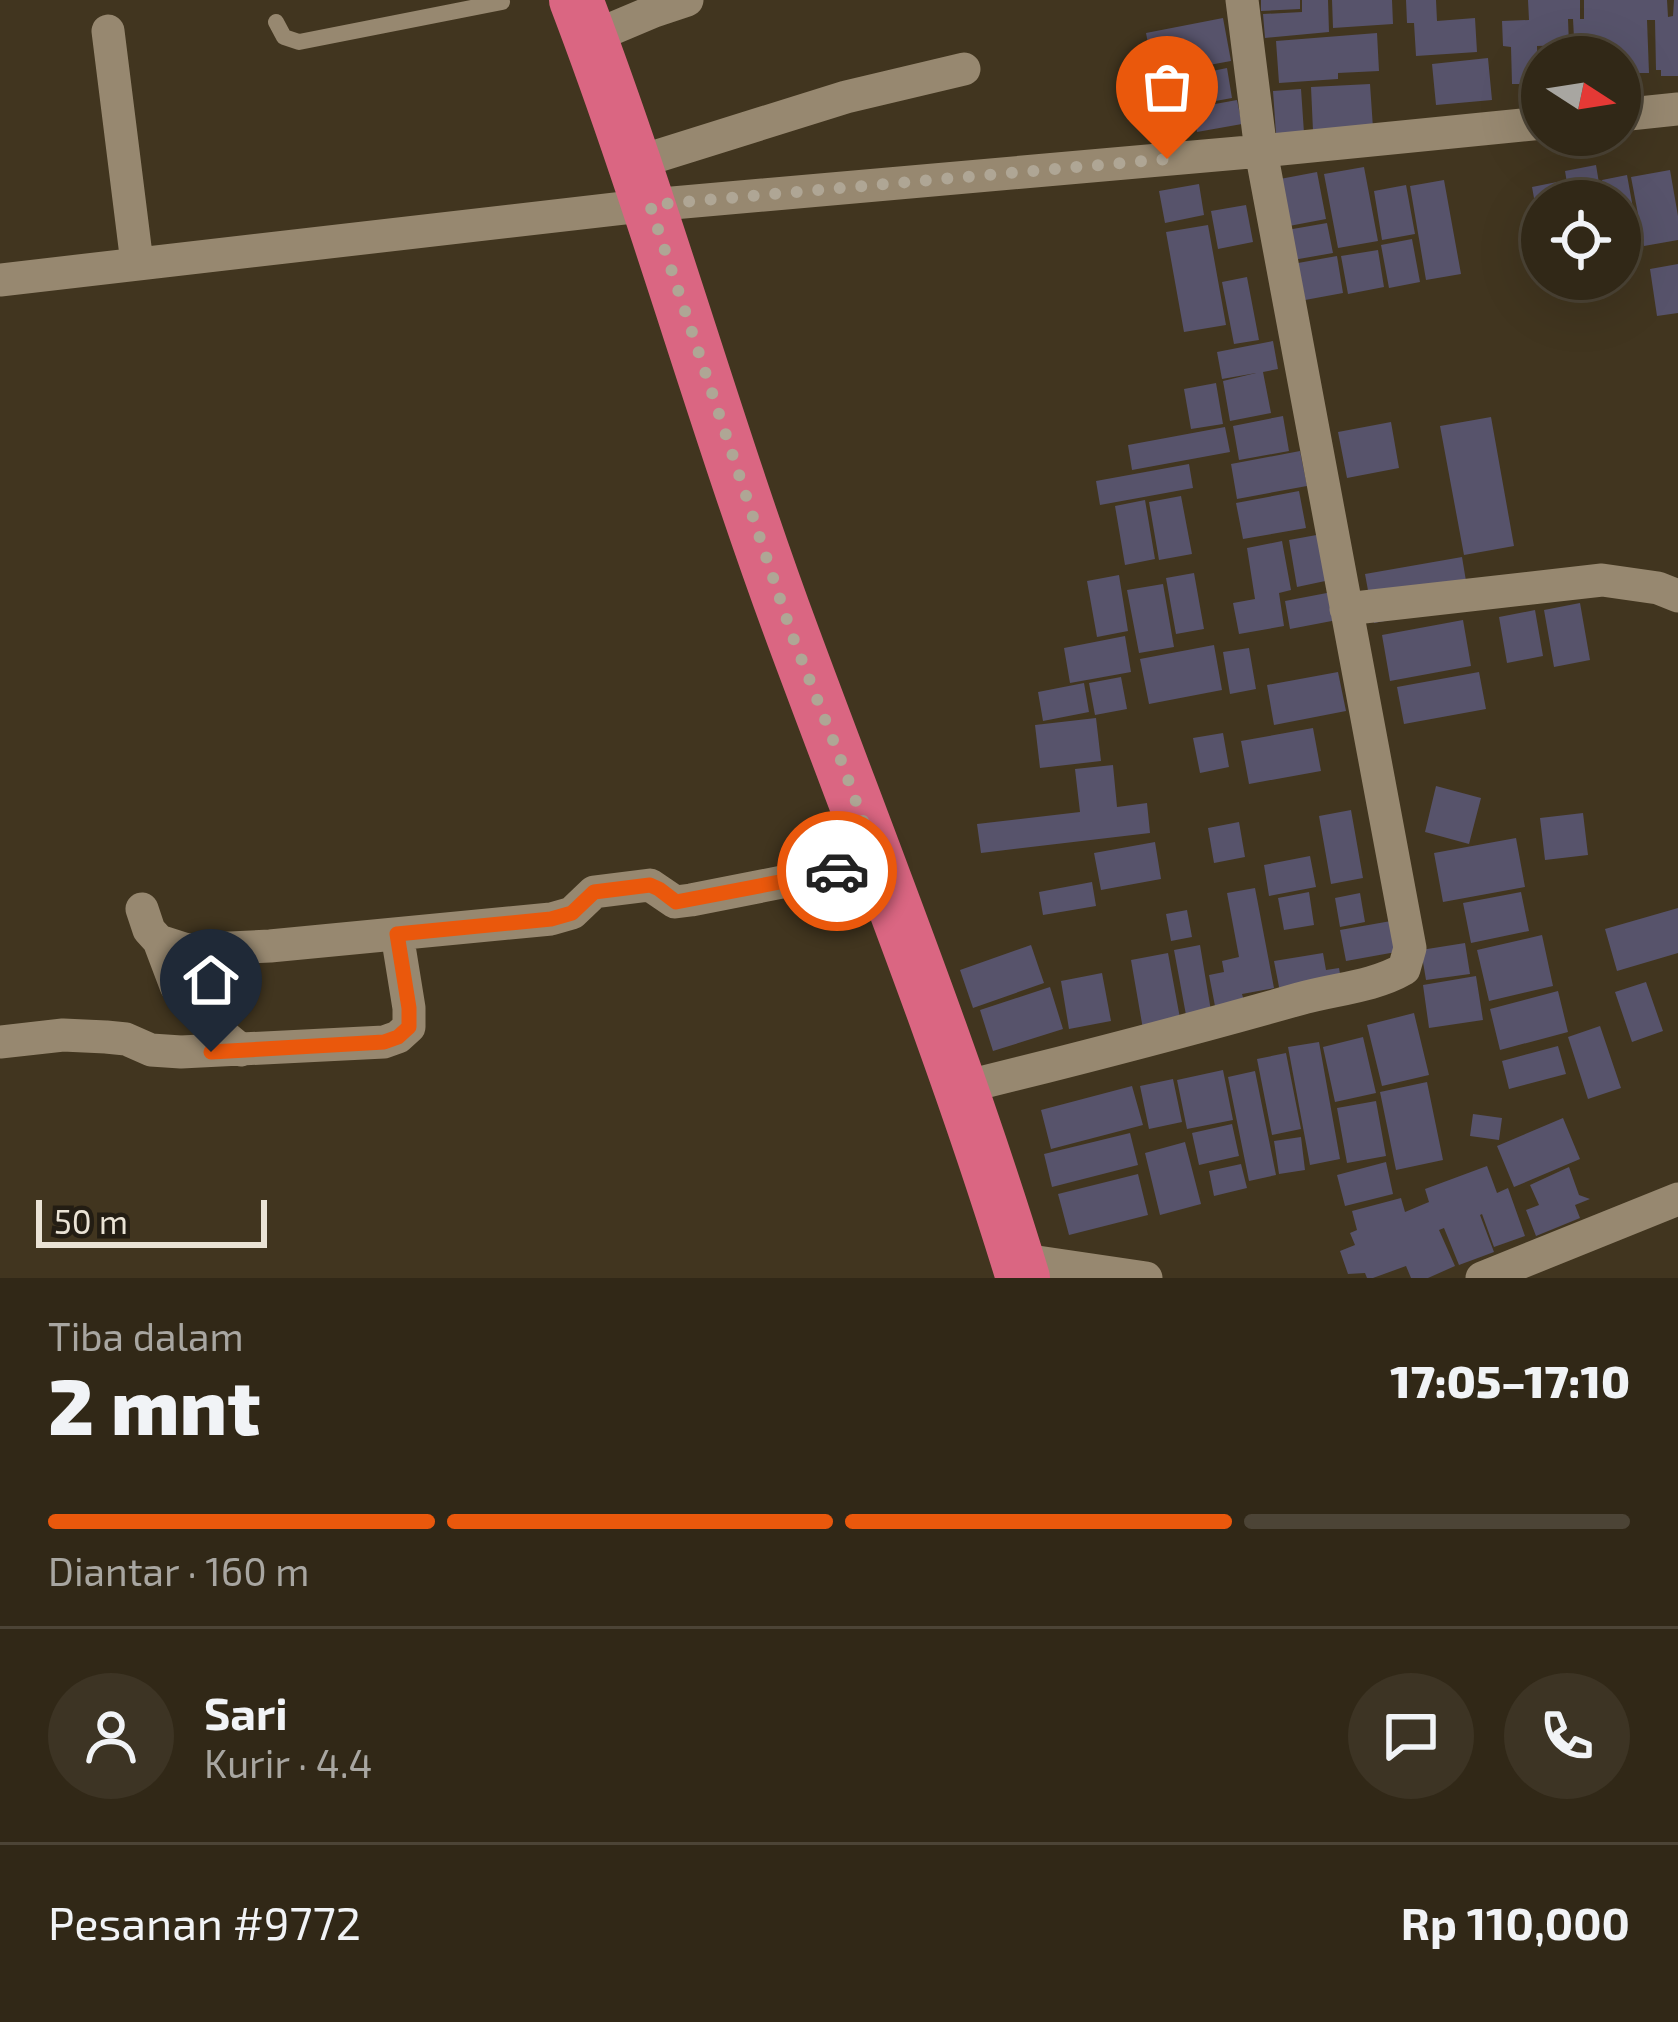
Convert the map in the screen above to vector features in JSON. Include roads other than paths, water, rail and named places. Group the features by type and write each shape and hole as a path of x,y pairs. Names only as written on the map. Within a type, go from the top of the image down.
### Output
{"highway":[{"path":"583,19 792,635 960,1088 1020,1269"}],"street":[{"path":"583,19 654,10 688,0"},
{"path":"960,1088 1388,978 1405,969 1410,948 1262,151 1242,0"},
{"path":"108,31 137,263"},
{"path":"642,184 846,97 964,68"},
{"path":"1641,113 1678,110"},
{"path":"0,280 642,184 1262,151 1521,125"},
{"path":"1346,609 1602,580 1658,588 1678,596"},
{"path":"159,941 187,950 212,950 551,919 572,913 594,892 650,885 676,902 878,863"},
{"path":"142,909 176,986 196,1013 241,1051"},
{"path":"0,1042 63,1035 126,1039 151,1050 241,1051 384,1042 409,1027 397,934"},
{"path":"1482,1278 1678,1199"},
{"path":"1020,1269 1146,1278"}],"lane":[{"path":"276,22 284,37 299,42 504,1"}]}
